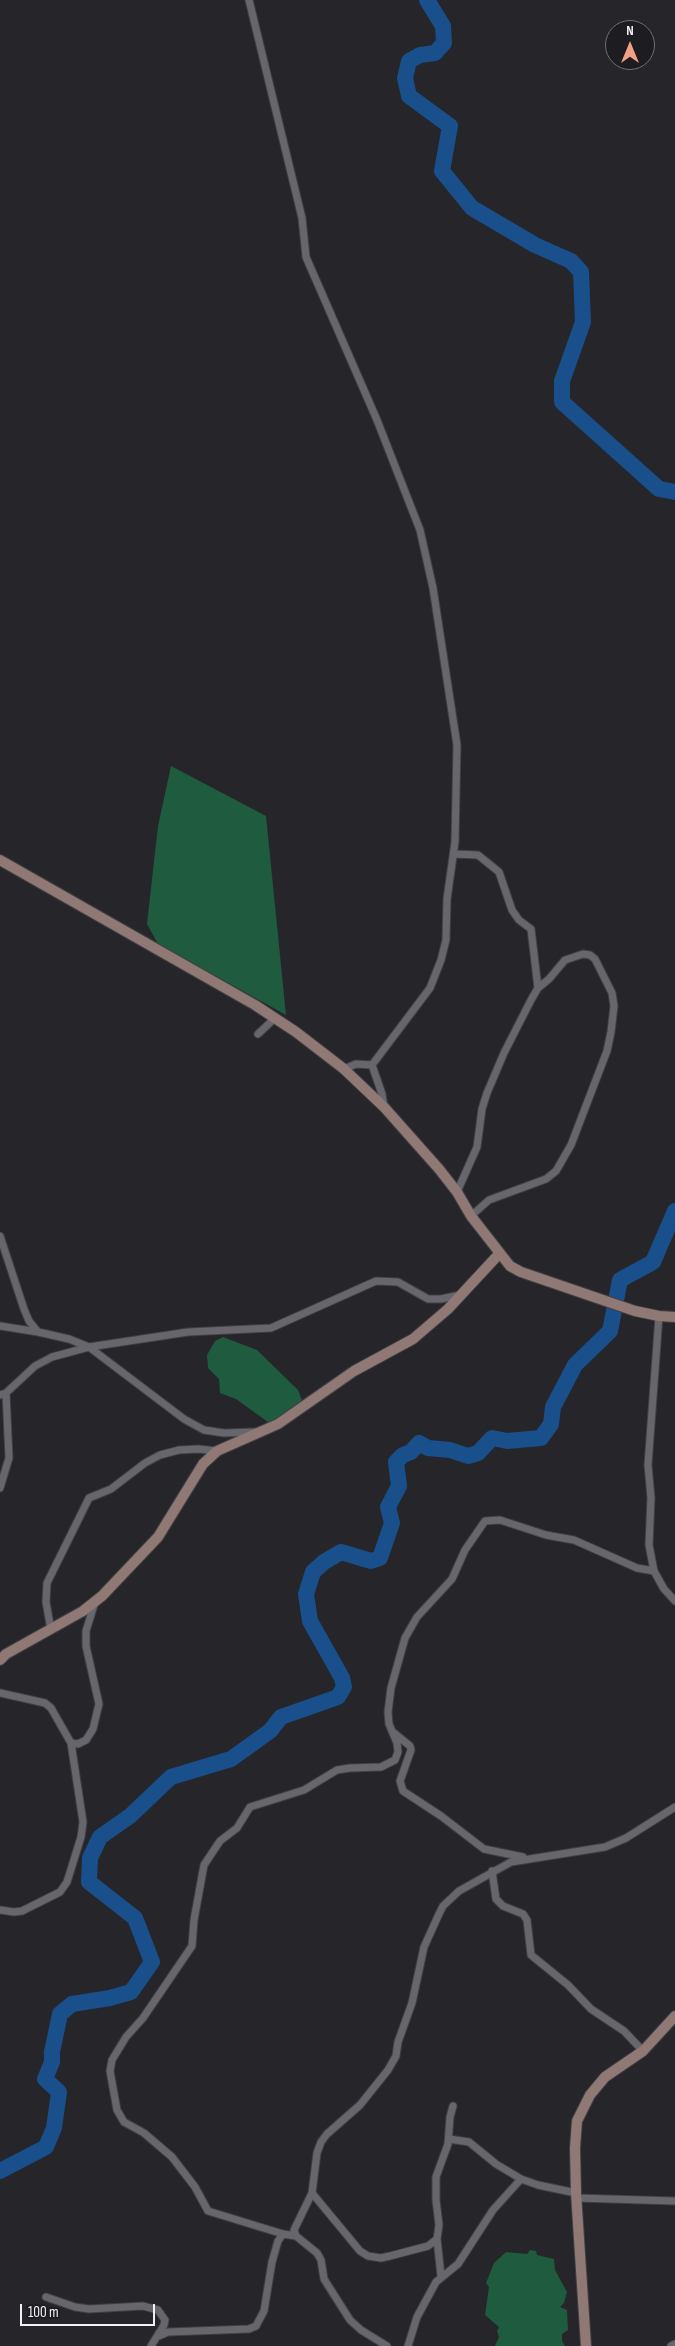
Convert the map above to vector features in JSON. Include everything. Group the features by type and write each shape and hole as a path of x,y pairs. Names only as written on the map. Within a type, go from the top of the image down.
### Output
{"street":[{"path":"249,0 302,218 306,257 378,420 420,530 433,588 457,745 454,854 447,899 446,940 436,975 424,997 372,1065"},
{"path":"454,854 478,855 500,872 512,910 518,920 531,929 538,988"},
{"path":"0,860 255,1005 344,1069 384,1107 439,1169 457,1192 471,1216 510,1266 521,1272 595,1298 660,1316 675,1317"},
{"path":"457,1192 478,1147 482,1110 487,1093 504,1053 538,988 566,960 583,954 595,959 612,993 614,1006 607,1051 571,1145 556,1171 546,1179 489,1200 471,1216"},
{"path":"258,1034 275,1018"},
{"path":"344,1069 356,1064 372,1065"},
{"path":"372,1065 384,1107"},
{"path":"0,1236 24,1309 38,1332"},
{"path":"2,1657 52,1630 95,1602 158,1537 203,1464 218,1451 278,1424 354,1371 413,1338 432,1324 499,1254"},
{"path":"0,1488 9,1458 3,1394 36,1366 52,1357 89,1347 188,1332 271,1328 376,1281 398,1282 428,1299 441,1299 461,1295"},
{"path":"660,1316 648,1465 651,1498 648,1545 654,1571 664,1588 675,1601"},
{"path":"0,1326 69,1339 89,1347 184,1419 204,1430 224,1433 260,1432"},
{"path":"52,1630 46,1602 47,1583 89,1498 110,1489 145,1463 160,1455 178,1450 218,1451"},
{"path":"387,2346 361,2330 350,2320 324,2279 318,2253 296,2236 283,2234 208,2211 195,2187 172,2157 144,2133 124,2122 117,2110 111,2084 110,2071 112,2060 121,2043 143,2018 192,1946 194,1920 204,1865 220,1841 237,1828 245,1812 256,1804 304,1790 337,1770 381,1767 395,1760 398,1752 394,1733 389,1724 388,1712 391,1688 405,1638 417,1617 452,1579 465,1550 485,1521 500,1520 546,1534 574,1540 637,1568 654,1571"},
{"path":"72,1743 78,1744 86,1740 97,1716 99,1704 86,1646 86,1631 95,1602"},
{"path":"0,1693 45,1703 51,1708 72,1743 82,1822 81,1837 67,1882 60,1892 22,1911 0,1910"},
{"path":"394,1733 410,1746 411,1750 400,1780 402,1791 441,1816 484,1849 526,1858"},
{"path":"296,2236 294,2230 296,2223 312,2193 321,2142 327,2134 366,2098 388,2070 396,2056 398,2042 412,2003 424,1947 443,1906 459,1891 511,1862 526,1858 605,1848 626,1838 675,1807"},
{"path":"492,1871 496,1899 503,1906 523,1914 527,1920 531,1956 568,1985 591,2010 624,2031 643,2051"},
{"path":"586,2346 577,2195 575,2135 577,2121 582,2107 605,2077 643,2051 675,2016"},
{"path":"441,2276 437,2239 439,2226 436,2177 449,2138 450,2117 453,2106"},
{"path":"449,2138 469,2142 496,2164 522,2179 538,2185 577,2195 675,2201"},
{"path":"408,2346 417,2317 441,2276 458,2264 494,2210 522,2179"},
{"path":"312,2193 360,2251 368,2256 381,2258 390,2256 428,2246 437,2239"},
{"path":"159,2336 168,2332 249,2329 256,2326 264,2311 272,2262 278,2241 283,2234"},
{"path":"46,2297 75,2307 89,2309 143,2306 158,2310 165,2320 159,2336 151,2346"},
{"path":"671,2346 675,2344"}],"green space":[{"path":"171,766 266,816 286,1015 158,944 147,924 158,826"},
{"path":"223,1337 257,1350 298,1390 302,1400 272,1425 236,1399 220,1393 219,1379 208,1368 207,1355 215,1341"},
{"path":"530,2250 536,2251 537,2255 554,2259 555,2270 567,2292 564,2303 560,2307 567,2310 568,2330 562,2334 562,2341 565,2346 495,2346 499,2337 497,2331 499,2327 485,2315 489,2287 486,2283 494,2263 506,2252 527,2254"}],"waterway":[{"path":"427,0 443,26 444,43 435,53 420,55 409,61 405,78 409,96 450,126 442,171 472,208 535,245 571,261 581,272 583,322 562,381 562,402 659,489 675,492"},
{"path":"0,2171 46,2147 54,2128 59,2092 45,2079 52,2062 52,2052 60,2014 72,2004 110,1998 131,1992 152,1962 135,1918 89,1882 90,1858 100,1837 130,1816 171,1777 231,1759 270,1731 281,1717 338,1697 344,1687 342,1678 310,1621 306,1594 313,1572 324,1562 341,1552 371,1561 380,1558 392,1523 388,1507 399,1486 396,1462 403,1455 411,1452 419,1443 428,1448 450,1450 468,1456 478,1453 492,1438 507,1441 541,1438 551,1424 553,1407 575,1365 610,1331 620,1280 653,1262 675,1211"}]}
